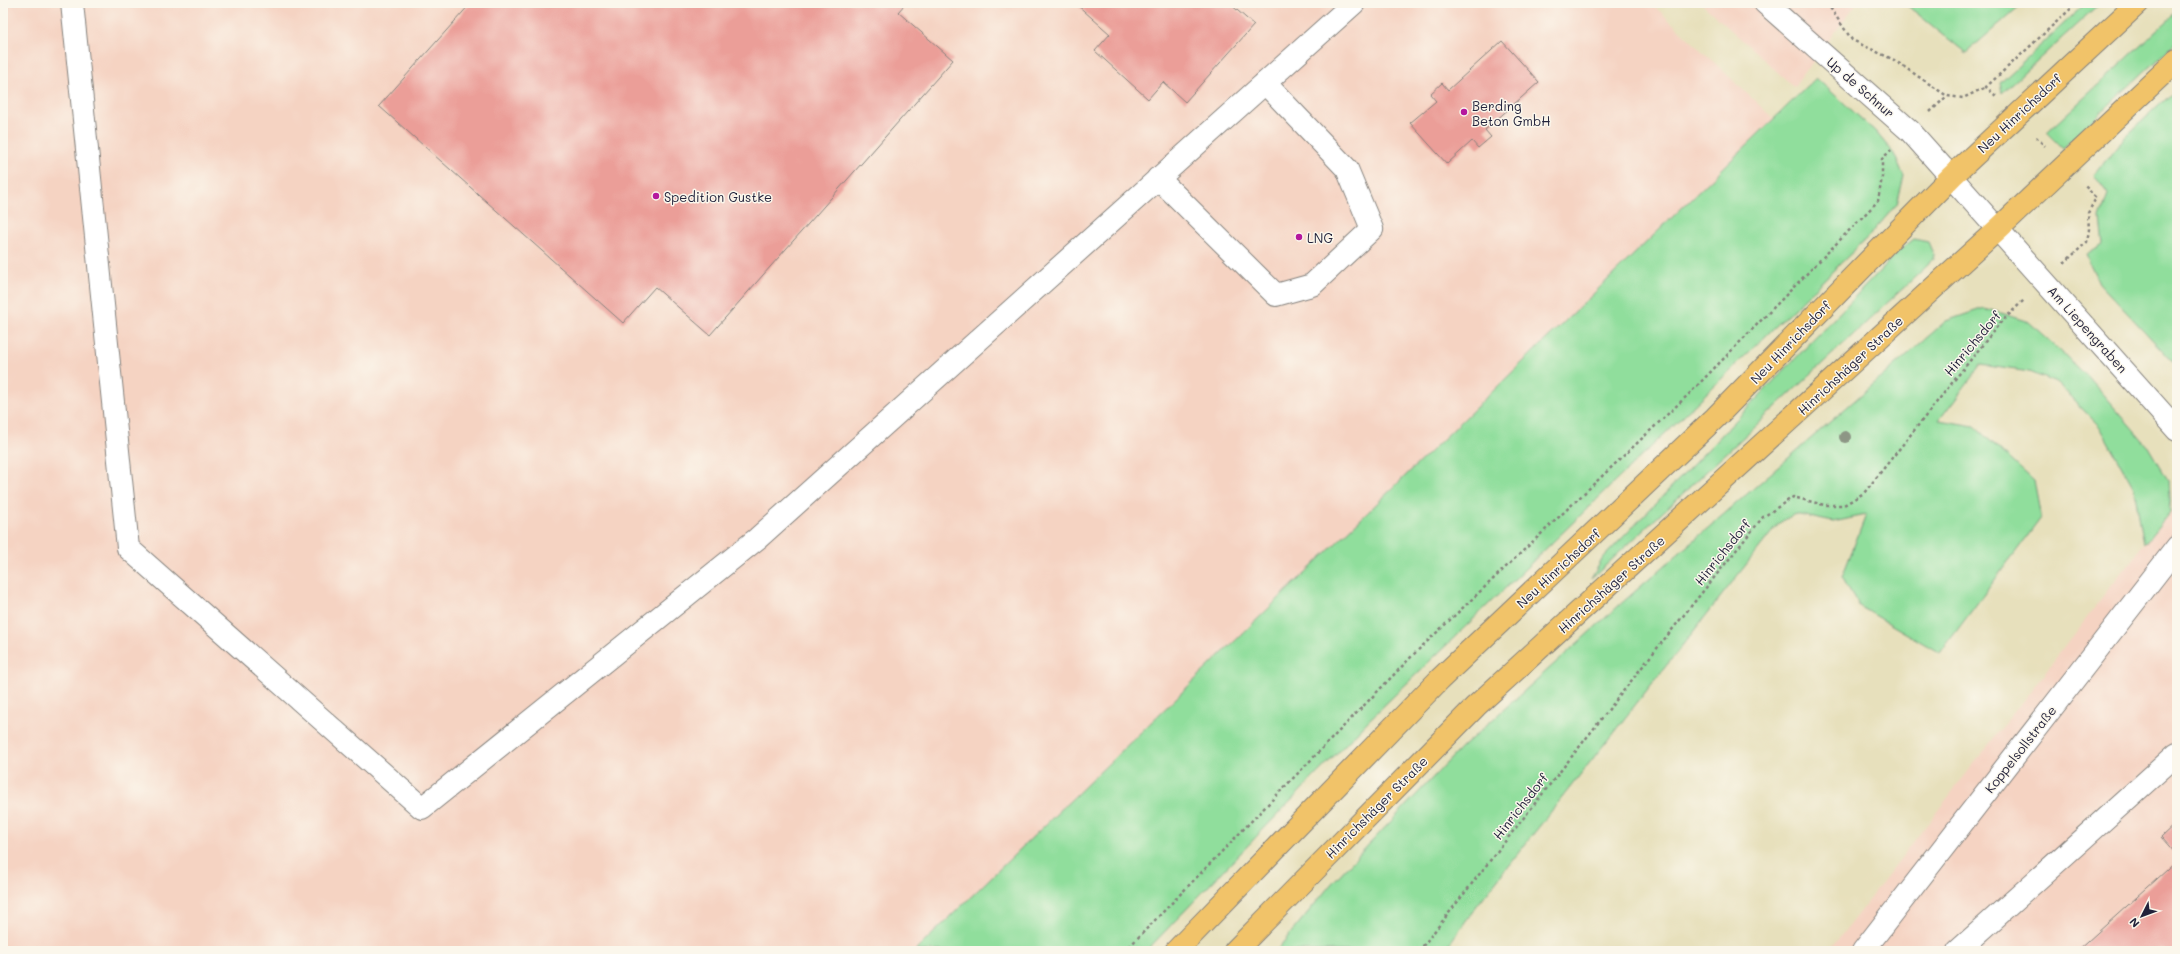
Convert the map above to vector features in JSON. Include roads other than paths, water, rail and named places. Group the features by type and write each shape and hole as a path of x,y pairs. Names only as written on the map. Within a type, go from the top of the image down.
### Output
{"main road":[{"name":"Neu Hinrichsdorf","path":"1176,951 1440,679 1715,418 1952,176 2138,3"},
{"path":"1998,229 2177,60"},
{"name":"Hinrichshäger Straße","path":"1235,951 1476,706 1998,229"}],"street":[{"path":"72,3 128,548 422,808 758,538 1265,83 1345,6"},
{"name":"Up de Schnur","path":"1765,3 1910,131 1952,176"},
{"path":"1158,178 1276,295 1312,285 1372,229 1347,169 1265,83"},
{"name":"Am Liepengraben","path":"1952,176 2177,430"},
{"name":"Koppelsollstraße","path":"1862,951 2177,547"},
{"path":"1958,951 2177,754"}],"place":[{"name":"Berding Beton GmbH","path":"1464,112"},
{"name":"Spedition Gustke","path":"656,196"},
{"name":"LNG","path":"1299,237"}]}
